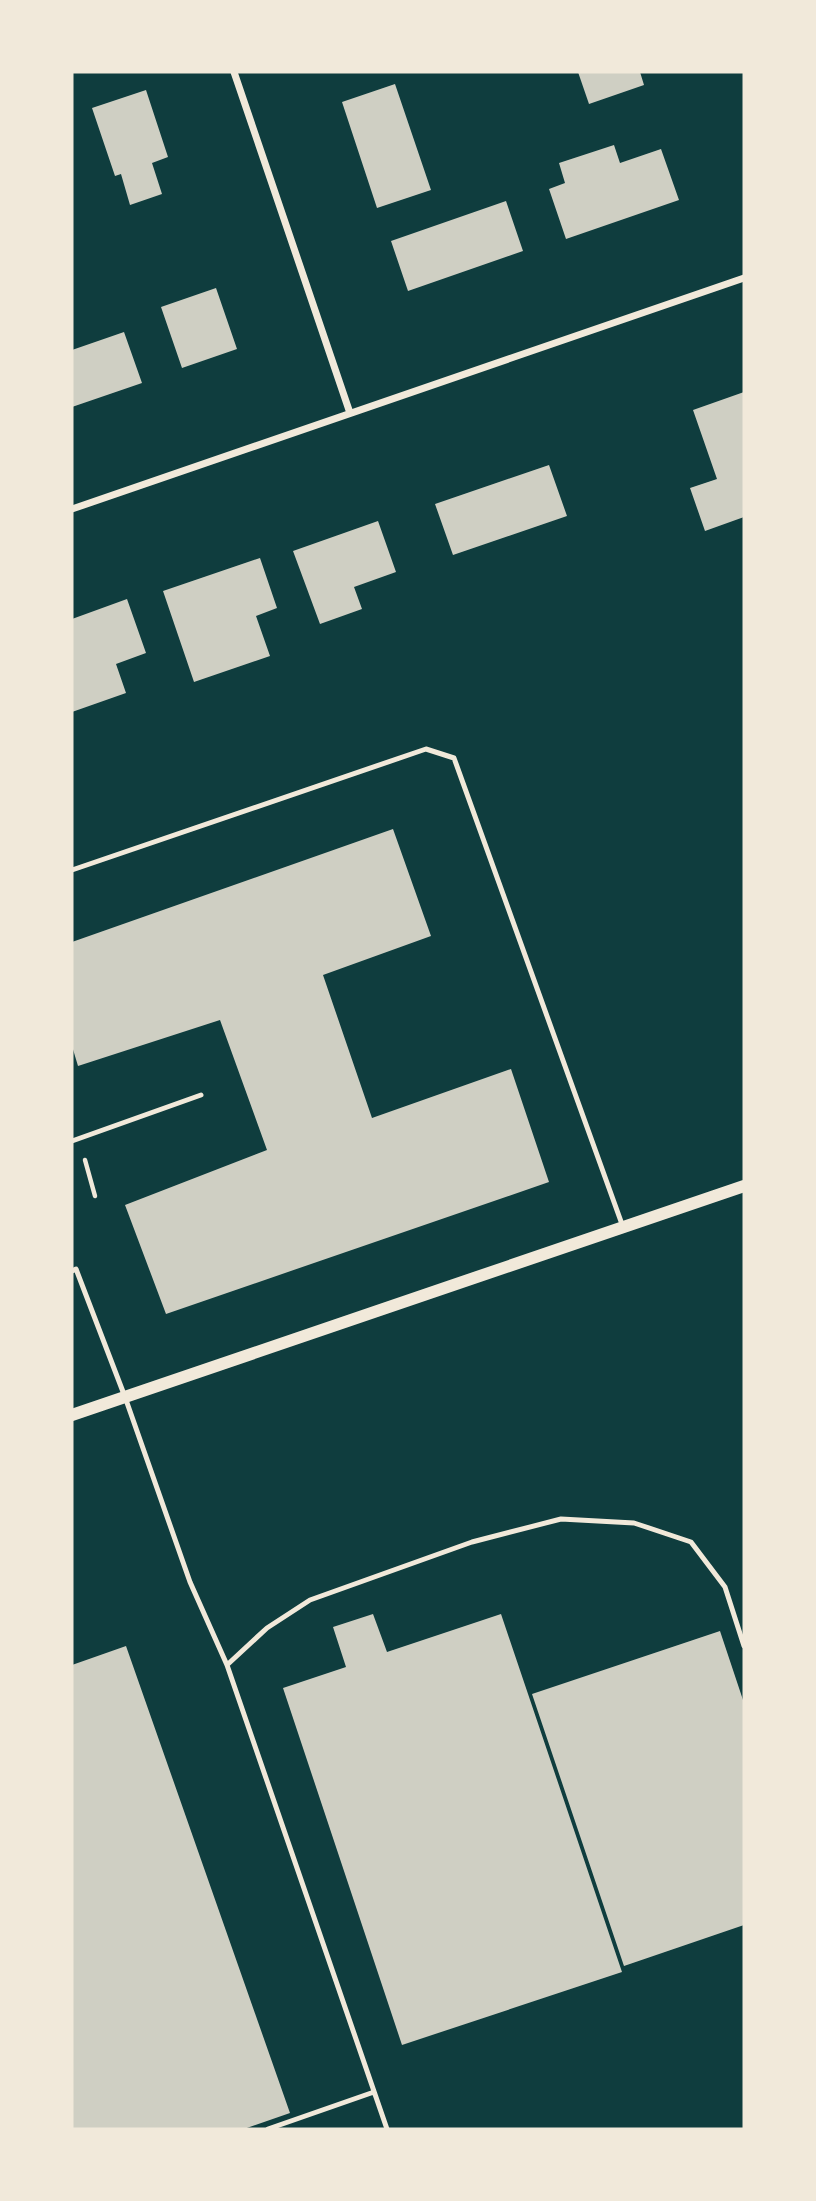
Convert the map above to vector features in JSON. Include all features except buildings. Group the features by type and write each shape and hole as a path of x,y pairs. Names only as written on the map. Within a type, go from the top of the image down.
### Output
{"street":[{"path":"234,72 350,413"},
{"path":"72,509 744,278"},
{"path":"72,1415 744,1186"}],"lane":[{"path":"72,870 426,749 454,758 623,1227"},
{"path":"72,1141 201,1095"},
{"path":"72,1263 125,1397 190,1582 227,1665 387,2129"},
{"path":"227,1665 267,1628 310,1600 472,1542 561,1518 634,1522 691,1542 725,1587 744,1646"},
{"path":"268,2129 374,2092"}],"path":[{"path":"79,1139 95,1196"}]}
